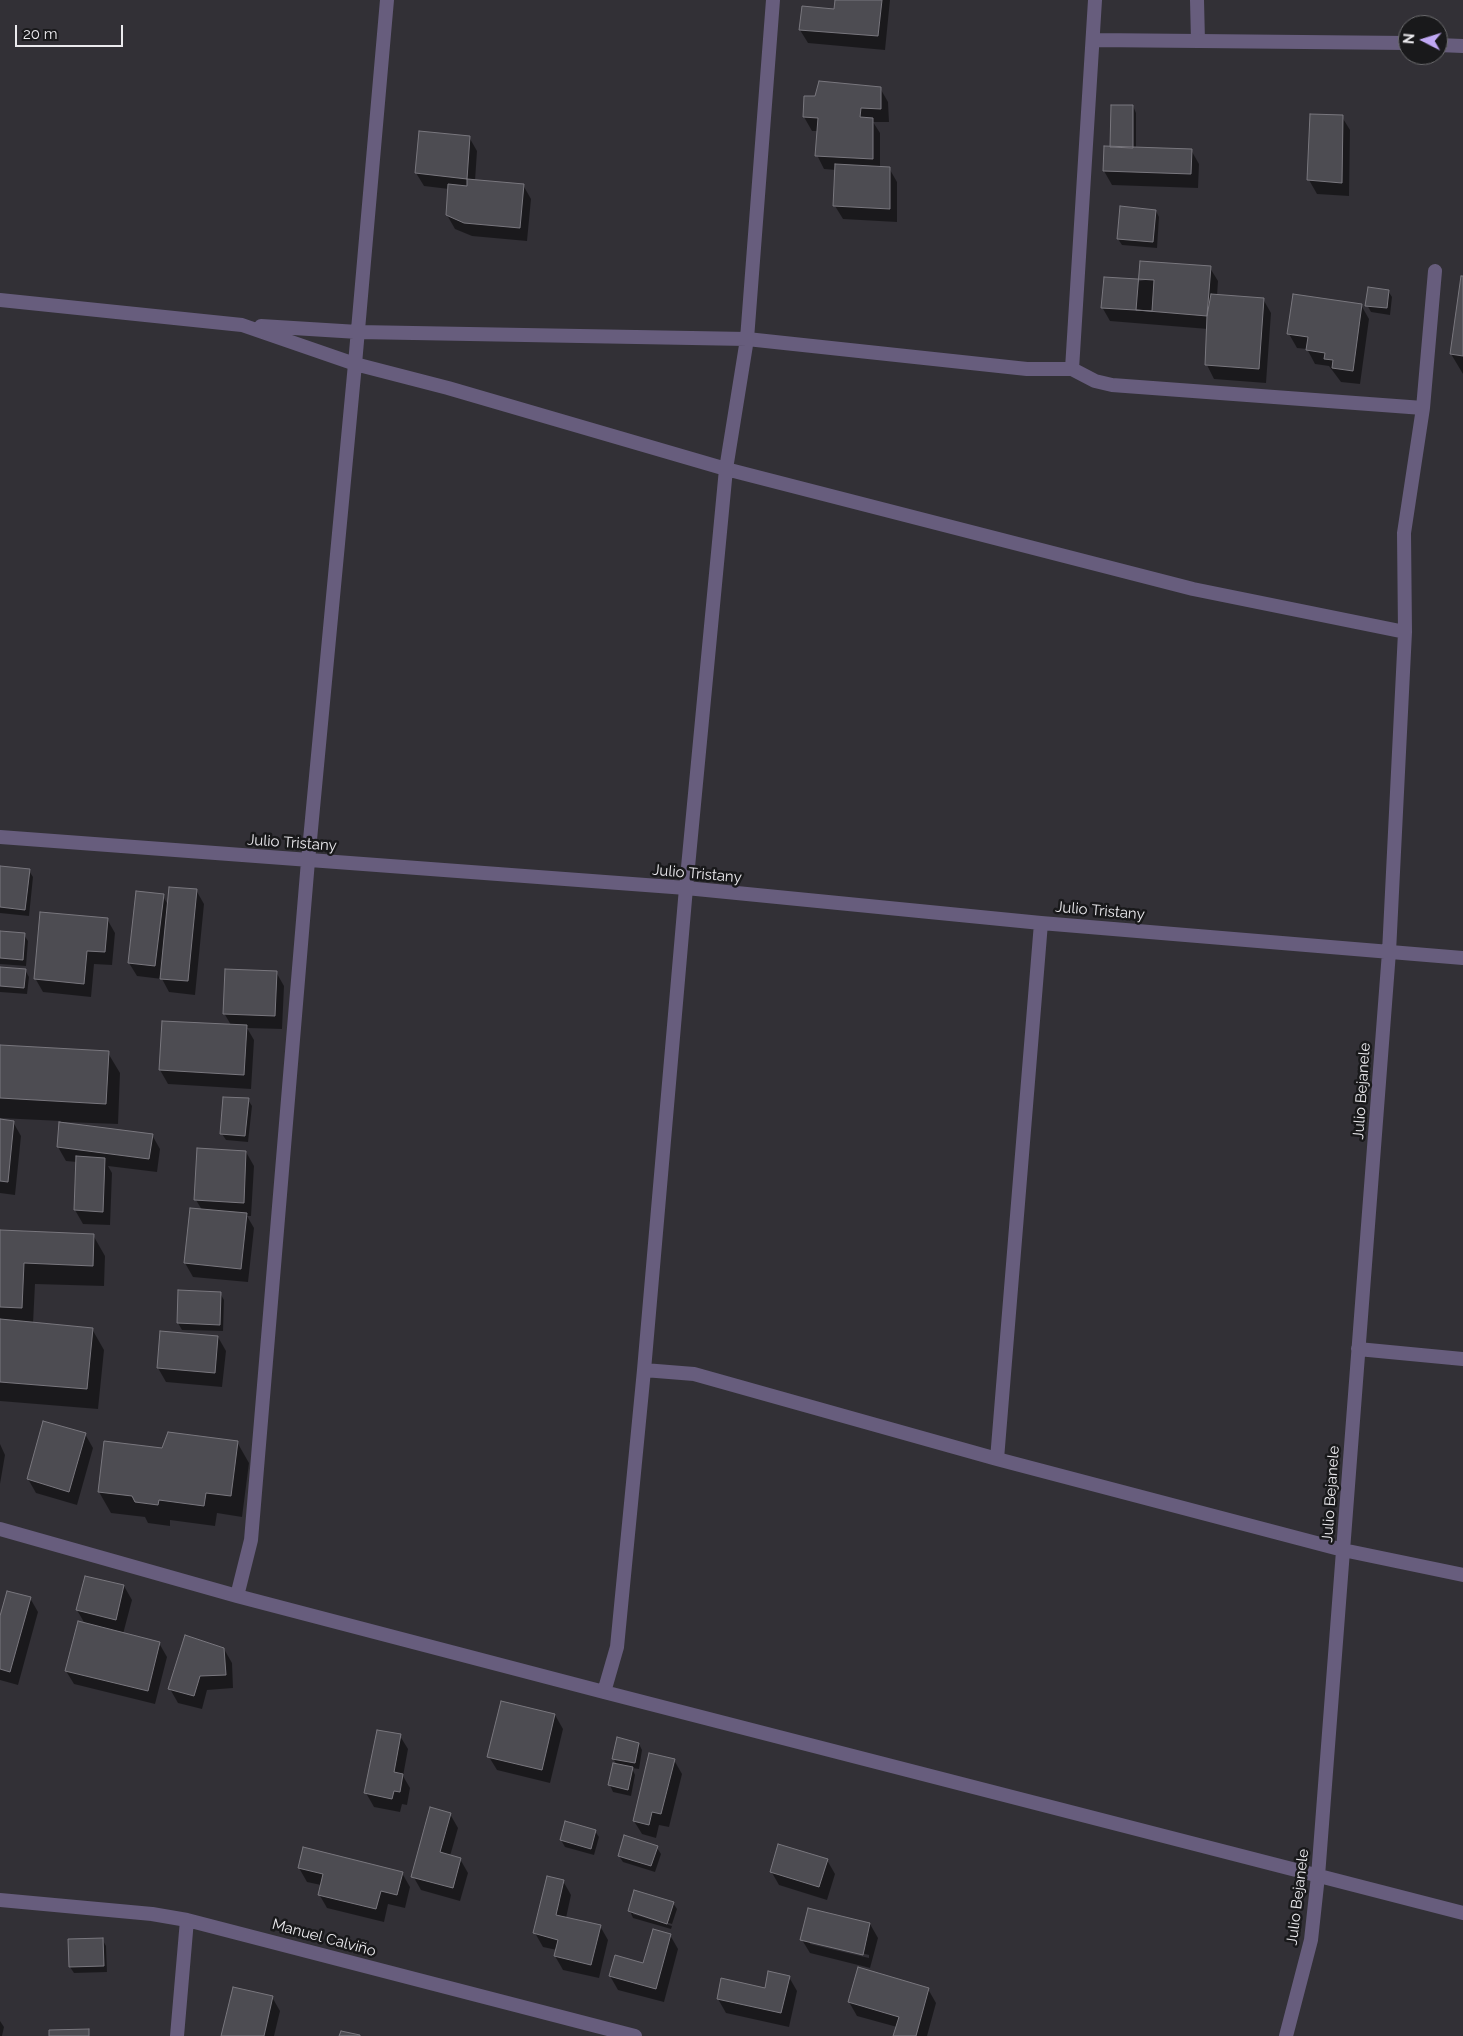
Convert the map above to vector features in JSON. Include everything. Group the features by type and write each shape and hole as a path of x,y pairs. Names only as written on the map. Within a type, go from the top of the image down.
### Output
{"street":[{"path":"237,1596 250,1540 308,861 387,0"},
{"path":"604,1692 617,1647 726,469 747,338 773,0"},
{"path":"1072,370 1095,0"},
{"path":"1197,0 1198,41"},
{"path":"1094,40 1398,43"},
{"path":"1448,45 1463,46"},
{"name":"Julio Bejanele","path":"1286,2036 1311,1940 1318,1876 1389,952 1405,632 1404,533 1423,408 1435,271"},
{"path":"0,300 242,325 358,332 747,338 1027,369 1072,370 1095,381 1112,385 1423,408"},
{"path":"242,325 355,364 448,388 726,469 1194,589 1405,632"},
{"name":"Julio Tristany","path":"0,837 686,888 1041,922 1463,958"},
{"path":"997,1458 1041,922"},
{"path":"1358,1349 1463,1359"},
{"path":"644,1370 694,1374 997,1458 1343,1550 1463,1575"},
{"path":"0,1529 237,1596 1463,1913"},
{"name":"Manuel Calviño","path":"0,1900 152,1914 187,1920 635,2036"},
{"path":"177,2036 187,1920"}],"building":[{"path":"835,0 882,0 878,36 799,30 802,6 834,9"},
{"path":"819,81 881,87 881,109 861,108 860,117 873,118 873,159 815,156 818,118 803,117 804,96 815,96"},
{"path":"1111,105 1133,105 1133,148 1110,147"},
{"path":"1310,114 1343,115 1342,183 1307,180"},
{"path":"419,131 470,136 467,179 415,173"},
{"path":"1104,146 1192,149 1191,174 1103,171"},
{"path":"835,164 890,167 890,209 833,206"},
{"path":"467,179 524,184 520,228 464,223 446,215 448,184 467,186"},
{"path":"1120,206 1156,210 1153,242 1117,239"},
{"path":"1140,261 1211,266 1207,316 1136,310"},
{"path":"1461,276 1463,276 1463,356 1450,354"},
{"path":"1104,277 1154,280 1152,311 1101,308"},
{"path":"1368,287 1389,290 1387,308 1365,306"},
{"path":"1211,294 1264,298 1259,369 1205,365 1207,316"},
{"path":"1293,294 1362,304 1353,371 1332,368 1333,360 1324,359 1325,353 1306,350 1308,337 1287,334"},
{"path":"0,866 30,869 25,910 0,907"},
{"path":"169,887 197,889 188,981 160,979"},
{"path":"136,891 164,894 155,966 128,963"},
{"path":"40,912 108,918 105,952 87,951 84,984 34,979"},
{"path":"0,931 25,933 23,960 0,958"},
{"path":"0,967 26,969 24,988 0,986"},
{"path":"225,969 277,971 275,1016 223,1014"},
{"path":"162,1021 247,1025 244,1075 159,1070"},
{"path":"0,1045 109,1051 106,1104 0,1098"},
{"path":"223,1097 249,1098 245,1136 220,1134"},
{"path":"0,1119 14,1121 8,1182 0,1181"},
{"path":"59,1122 153,1134 149,1159 57,1147"},
{"path":"197,1148 246,1151 244,1203 194,1200"},
{"path":"76,1156 105,1158 103,1212 74,1210"},
{"path":"190,1208 247,1213 241,1269 184,1263"},
{"path":"0,1230 94,1234 93,1266 24,1263 22,1308 0,1307"},
{"path":"178,1290 221,1292 220,1325 177,1323"},
{"path":"0,1319 93,1328 87,1389 0,1382"},
{"path":"160,1331 218,1336 215,1373 157,1368"},
{"path":"43,1421 86,1433 69,1492 27,1479"},
{"path":"168,1432 238,1441 231,1496 206,1493 204,1506 159,1500 158,1505 135,1502 132,1496 98,1492 104,1441 162,1448"},
{"path":"85,1576 124,1585 116,1620 76,1610"},
{"path":"7,1591 31,1597 10,1672 0,1669 0,1616"},
{"path":"78,1621 160,1642 148,1691 65,1671"},
{"path":"185,1635 224,1648 226,1675 200,1676 194,1696 168,1689"},
{"path":"501,1701 555,1714 542,1770 487,1757"},
{"path":"377,1730 401,1734 394,1772 403,1774 400,1792 394,1791 392,1799 364,1793"},
{"path":"617,1737 639,1743 635,1763 612,1759"},
{"path":"649,1753 675,1759 661,1814 652,1812 649,1825 633,1821"},
{"path":"613,1763 633,1767 628,1790 608,1785"},
{"path":"430,1807 451,1813 440,1852 461,1858 453,1888 411,1877"},
{"path":"565,1821 596,1830 591,1849 560,1840"},
{"path":"624,1835 658,1846 651,1866 618,1856"},
{"path":"778,1844 828,1859 819,1887 770,1872"},
{"path":"303,1847 403,1872 397,1895 381,1891 376,1909 318,1895 323,1874 298,1868"},
{"path":"547,1876 564,1880 556,1915 601,1925 591,1965 554,1956 558,1940 533,1933"},
{"path":"634,1890 674,1902 667,1924 628,1911"},
{"path":"808,1908 870,1923 863,1955 800,1940"},
{"path":"653,1929 671,1934 656,1989 609,1976 615,1955 643,1963"},
{"path":"103,1938 104,1966 69,1967 68,1939"},
{"path":"858,1967 929,1988 916,2036 893,2036 899,2017 848,2002"},
{"path":"768,1971 790,1976 781,2013 717,1999 721,1978 765,1988"},
{"path":"233,1987 273,1996 264,2036 221,2036"},
{"path":"89,2029 89,2036 49,2036 49,2030"},
{"path":"341,2031 360,2035 360,2036 339,2036"}]}
